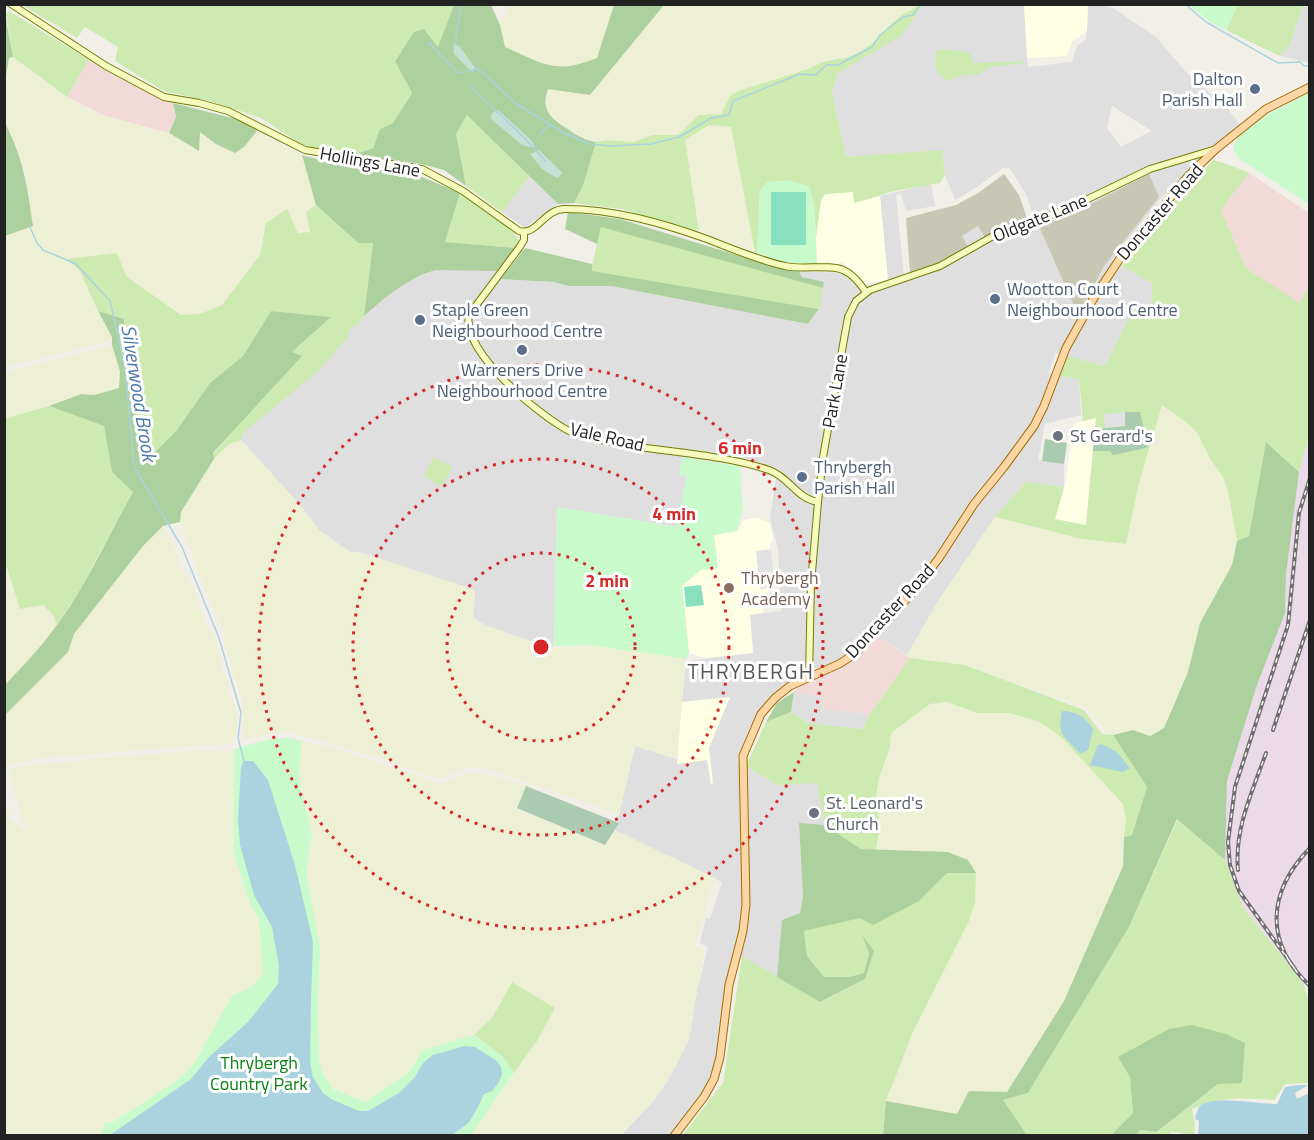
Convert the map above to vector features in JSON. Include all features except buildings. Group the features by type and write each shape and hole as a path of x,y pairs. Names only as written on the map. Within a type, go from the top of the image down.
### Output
{"main road":[{"name":"Doncaster Road","path":"674,1136 704,1097 714,1079 720,1057 729,985 746,904 743,756 756,723 767,706 781,692 808,676 839,664 855,654 923,580 974,504 1034,426 1079,323 1120,257 1190,174 1260,113 1310,87"}],"street":[{"name":"Hollings Lane","path":"11,4 106,66 164,97 228,111 299,147 320,153 422,170 463,191 519,231 524,232"},
{"name":"Oldgate Lane","path":"866,291 940,266 995,235 1065,210 1150,169 1216,149"},
{"path":"524,232 531,231 544,218 557,210 621,214 673,227 784,266 839,268 849,273 866,291"},
{"name":"Vale Road","path":"524,232 524,240 519,248 469,315 468,320 473,341 506,382 560,426 571,432 739,461 778,474 788,480 806,499 818,502"},
{"name":"Park Lane","path":"808,676 811,584 823,457 848,317 856,301 866,291"}],"shaded area":[{"path":"511,5 614,5 597,58 579,66 553,68 505,47 500,25"},
{"path":"664,5 918,5 880,34 868,48 851,56 820,61 811,68 738,91 730,96 721,114 699,115 678,135 653,135 633,142 587,140 554,121 549,115 544,100 548,88 591,94"},
{"path":"923,5 1024,5 1028,67 1072,62 1077,46 1086,39 1088,5 1103,5 1113,8 1156,37 1185,71 1228,109 1240,125 1162,197 1112,260 1152,283 1151,315 1135,306 1105,366 1055,353 1049,373 1079,379 1081,415 1045,424 1038,460 1064,464 1064,487 1026,482 995,517 937,603 907,655 871,631 849,656 804,674 781,689 763,706 748,731 737,761 777,785 817,782 825,825 799,824 803,896 800,913 782,920 777,977 734,952 724,1003 718,1055 703,1093 671,1135 621,1135 651,1104 689,1040 697,991 708,947 700,943 706,918 710,919 722,882 615,831 635,746 676,759 686,661 753,653 750,615 781,611 778,549 770,518 776,479 744,466 682,457 687,476 677,527 557,507 554,646 551,648 487,626 473,618 475,599 363,553 350,552 320,531 299,504 241,440 243,433 349,335 347,333 353,324 356,327 364,316 404,283 436,270 499,271 501,279 611,286 808,324 819,309 824,282 802,277 799,271 843,273 861,289 873,292 933,273 990,240 1035,225 1027,196 1010,168 1003,168 955,200 945,175 942,151 846,157 832,92 838,73 900,36","holes":["1112,106 1152,131 1121,147 1107,128"]},
{"path":"1024,5 1088,5 1087,31 1072,42 1066,56 1027,58"},
{"path":"1303,5 1309,5 1309,63 1280,56 1290,45"},
{"path":"453,45 460,47 476,69 472,72 454,54"},
{"path":"13,57 52,87 89,110 169,133 198,151 200,132 216,144 244,147 257,131 302,155 316,205 307,212 310,232 263,229 260,255 222,305 200,314 181,315 126,276 117,253 68,262 80,271 112,337 109,341 5,367 4,236 33,225 25,171 5,123 5,82 9,58"},
{"path":"89,60 173,103 176,117 169,133 105,116 67,97"},
{"path":"498,110 530,139 535,146 533,148 522,145 491,119 492,113"},
{"path":"709,125 731,127 755,252 699,231 685,140"},
{"path":"539,150 563,173 557,178 542,169 530,154"},
{"path":"1249,173 1309,213 1309,288 1299,304 1246,268 1221,210"},
{"path":"1004,174 1019,195 1027,218 985,237 978,226 962,236 968,246 945,260 910,273 906,218 956,205 978,193"},
{"path":"1149,174 1159,197 1104,266 1078,315 1039,226 1087,206"},
{"path":"530,176 558,204 525,228 502,212"},
{"path":"931,184 935,206 906,211 901,194 896,195 904,276 888,280 880,196"},
{"path":"853,192 855,203 880,196 888,280 865,283 843,263 817,264 816,237 821,200 825,194"},
{"path":"978,226 985,237 968,246 962,236"},
{"path":"112,345 120,371 119,388 94,395 80,394 5,419 5,372"},
{"path":"1162,405 1199,434 1209,457 1223,477 1228,491 1237,541 1232,565 1200,623 1188,672 1164,728 1150,736 1133,730 1113,735 1106,733 1098,719 1086,708 965,665 910,658 907,655 937,603 995,517 1082,539 1126,544 1139,483"},
{"path":"1125,412 1140,412 1144,430 1151,432 1146,448 1113,455 1110,451 1093,451 1095,429 1125,426"},
{"path":"1125,412 1125,426 1105,428 1104,414"},
{"path":"1096,417 1086,526 1055,519 1065,486 1074,424"},
{"path":"1309,436 1309,988 1243,907 1225,860 1227,781 1257,685 1285,613 1286,575 1299,472"},
{"path":"1045,439 1067,443 1064,464 1042,461"},
{"path":"241,440 299,504 320,531 350,552 363,553 472,589 475,592 473,618 487,626 551,648 590,645 686,659 677,759 635,746 619,814 485,768 464,768 443,778 436,778 286,731 243,740 243,704 224,643 223,629 208,598 180,522 181,512 214,459 229,444"},
{"name":"Thrybergh Academy","path":"757,518 770,523 773,539 770,544 775,590 764,593 763,613 750,615 753,653 705,658 689,653 682,586 701,570 714,535 737,531 744,520"},
{"path":"163,526 177,554 180,567 195,587 204,622 216,638 223,671 228,679 228,694 238,714 235,743 50,757 5,765 5,715 68,652 74,634 143,546"},
{"path":"771,549 775,587 760,589 756,551"},
{"path":"4,562 20,609 43,605 54,616 57,625 5,685"},
{"path":"876,634 910,658 870,714 822,709 822,697 794,692 800,684 813,677 853,661"},
{"path":"794,692 822,697 823,709 870,714 863,729 808,723 791,712"},
{"path":"730,697 709,748 713,783 711,784 707,760 677,764 681,702"},
{"path":"947,702 977,713 1010,713 1040,722 1061,737 1123,804 1126,820 1123,866 1064,1001 1007,1092 969,1091 957,1114 886,1101 913,1032 943,974 976,873 948,852 876,850 880,823 875,801 879,778 890,747 891,733 930,704"},
{"path":"302,741 334,748 439,783 472,773 503,778 526,786 518,809 605,845 617,831 715,878 695,945 705,952 689,1040 669,1079 651,1104 621,1135 471,1135 537,1041 555,1008 512,982 492,1018 474,1035 423,1051 408,1073 365,1102 333,1089 322,1072 319,1061 320,946 306,873 312,833 301,793 299,770"},
{"path":"234,749 234,855 249,901 259,920 263,973 252,987 232,997 192,1067 176,1081 113,1122 105,1123 99,1135 5,1135 4,802 11,820 26,831 8,769 129,756"},
{"path":"526,786 619,823 605,845 517,808"}],"green space":[{"path":"22,5 454,5 438,48 424,29 414,33 395,60 412,93 393,123 380,129 373,148 356,154 318,149 301,144 261,118 209,101 164,91 115,61 118,47 85,27 77,38"},
{"path":"454,5 491,5 500,25 505,47 550,65 570,66 597,58 614,5 664,5 590,95 548,89 546,103 549,114 579,136 596,142 583,186 574,203 558,204 467,115 456,134 466,186 444,170 356,154 373,148 380,129 393,123 412,93 395,61 414,32 424,29 438,47"},
{"path":"918,5 923,5 901,36 838,73 832,92 846,157 942,150 945,175 940,183 894,191 854,203 853,192 825,194 821,200 816,237 814,204 760,191 757,253 731,127 709,125 685,140 699,231 621,209 574,203 583,186 596,142 606,140 633,142 653,135 678,135 699,115 721,114 730,96 738,91 859,52 902,15"},
{"path":"1189,5 1238,5 1226,30 1213,24"},
{"path":"1238,5 1303,5 1290,45 1280,56 1226,30"},
{"path":"9,11 89,60 67,97 13,57 6,14"},
{"path":"5,14 13,57 9,58 5,82"},
{"path":"942,49 970,53 973,63 1024,61 1024,63 991,67 977,75 963,75 947,81 940,75 935,64 936,51"},
{"path":"1309,93 1309,204 1238,158 1233,148 1244,132 1254,124"},
{"path":"173,103 240,120 257,131 244,147 235,153 216,144 200,132 199,151 169,133 176,117"},
{"path":"467,114 530,176 502,212 466,186 456,134"},
{"path":"5,123 21,161 33,226 5,236"},
{"path":"302,155 324,161 415,174 460,193 445,242 517,248 499,271 436,270 425,273 397,289 364,316 373,243 358,243 316,205"},
{"path":"1213,160 1249,173 1221,210 1246,268 1299,303 1309,288 1309,436 1299,472 1266,442 1249,536 1237,541 1228,491 1223,477 1209,457 1198,434 1190,425 1162,405 1139,483 1126,544 1082,539 995,517 1026,482 1064,487 1055,519 1086,525 1096,418 1083,421 1079,379 1058,375 1067,356 1105,366 1135,306 1151,314 1152,283 1122,266 1166,210"},
{"path":"787,180 809,186 814,204 817,264 784,262 757,253 760,191 767,182"},
{"path":"771,192 806,192 806,245 771,245"},
{"path":"460,193 509,227 519,241 517,248 445,242"},
{"path":"316,205 358,243 373,243 364,316 356,327 353,325 347,333 349,336 317,372 243,433 241,440 229,444 214,459 213,454 301,356 291,353 331,317 271,311 243,356 210,383 176,431 147,460 136,415 124,319 98,311 80,271 67,259 117,253 126,276 181,315 200,314 222,305 260,255 266,223 287,209 298,233 310,232 306,212"},
{"path":"568,212 620,219 785,270 799,271 802,277 824,282 823,288 601,227 597,244 565,229"},
{"path":"601,226 823,288 820,309 591,271"},
{"path":"525,248 592,264 592,271 819,309 808,324 611,286 570,286 553,282 501,279"},
{"path":"98,311 124,319 136,415 151,421 148,459 176,431 210,383 243,356 271,311 331,317 292,352 302,356 213,453 214,459 181,512 180,522 163,526 143,546 74,634 68,652 5,715 5,685 45,641 68,609 88,577 133,492 112,472 104,426 49,406 81,394 94,395 119,388 120,371 112,345 112,337"},
{"path":"49,406 104,426 112,472 133,491 82,586 57,625 54,616 43,605 20,609 5,562 4,419"},
{"path":"1266,442 1299,472 1286,575 1285,613 1257,685 1227,781 1225,860 1177,819 1129,927 1028,1093 1003,1100 1026,1135 883,1135 886,1101 957,1114 969,1091 1007,1092 1064,1001 1123,866 1124,837 1132,835 1147,787 1113,735 1133,730 1150,736 1164,728 1188,672 1200,623 1232,565 1237,541 1249,536"},
{"path":"682,457 740,466 743,511 737,531 714,535 718,568 701,570 682,586 689,653 686,659 590,645 554,646 557,507 676,527 687,476 679,475"},
{"path":"433,458 452,468 443,485 440,486 424,476"},
{"path":"701,585 704,605 686,607 684,587"},
{"path":"910,658 965,665 1084,710 1102,734 1113,735 1147,787 1132,835 1124,837 1126,820 1123,804 1061,737 1040,722 1010,713 977,713 947,702 930,704 891,733 890,747 879,778 875,801 880,823 876,850 861,849 825,825 817,783 777,785 746,766 766,722 791,712 808,723 863,729 870,714"},
{"path":"794,692 791,712 766,722 777,703"},
{"name":"Thrybergh Country Park","path":"274,738 302,741 299,770 301,793 312,833 306,873 320,946 318,1004 319,1061 322,1072 333,1089 365,1102 408,1073 423,1050 474,1035 503,1057 514,1073 471,1135 99,1136 105,1123 113,1122 176,1081 192,1067 232,996 252,987 263,973 259,920 249,901 234,853 234,749"},
{"path":"1178,819 1225,860 1243,907 1303,983 1309,1001 1309,1083 1285,1084 1274,1100 1222,1100 1192,1109 1195,1124 1194,1135 1170,1132 1171,1135 1136,1135 1140,1130 1158,1132 1218,1084 1130,1076 1133,1113 1111,1135 1026,1135 1002,1100 1028,1093 1129,927"},
{"path":"799,823 825,825 861,849 948,852 968,860 976,873 947,873 919,901 873,925 860,918 804,931 807,956 824,977 849,977 864,973 869,954 862,935 874,951 865,979 820,1002 777,977 782,920 800,913 803,896"},
{"path":"947,873 976,873 975,902 969,921 913,1032 886,1101 883,1135 682,1136 723,1083 742,956 821,1002 865,979 870,951 862,935 869,954 864,973 849,977 824,977 807,956 804,931 919,901"},
{"path":"512,982 555,1008 537,1041 514,1073 503,1057 474,1035 492,1018"},
{"path":"1192,1025 1226,1034 1245,1043 1242,1083 1218,1084 1157,1132 1140,1130 1136,1135 1111,1135 1133,1113 1130,1077 1118,1057 1169,1029"}],"water":[{"path":"1062,711 1080,716 1093,729 1088,750 1081,754 1061,731"},
{"path":"1101,744 1117,752 1130,768 1123,772 1090,765 1098,745"},
{"name":"Thrybergh Country Park","path":"244,761 253,761 268,780 295,865 313,942 310,1062 313,1077 323,1093 331,1099 359,1111 368,1111 399,1093 415,1077 423,1063 433,1055 465,1046 475,1047 497,1061 502,1074 492,1091 484,1094 469,1122 452,1135 110,1135 191,1079 209,1057 248,1022 278,984 279,966 272,927 254,895 240,845 238,818 241,767"},
{"path":"1308,1085 1295,1093 1297,1099 1309,1093 1309,1135 1198,1135 1199,1121 1195,1119 1199,1107 1206,1103 1225,1101 1277,1104 1285,1087"}],"waterway":[{"path":"455,44 461,4"},
{"path":"468,71 476,69 482,72 515,103 564,133 590,144 611,146 651,144 679,137 711,118 729,115 733,101 800,74 816,75 826,65 838,65 872,47 880,35 903,17 913,15 921,4"},
{"path":"1185,4 1206,22 1278,63 1300,62 1304,66 1310,66"},
{"path":"428,42 458,73 465,72"},
{"path":"471,86 546,162"},
{"path":"539,135 549,125"},
{"name":"Silverwood Brook","path":"29,225 37,243 43,250 76,264 110,301 125,367 134,467 182,547 219,638 241,713 238,738 244,761"}],"railway":[{"path":"1295,969 1239,891 1230,865 1228,842 1235,787 1288,625 1299,513 1310,478"},
{"path":"1273,730 1310,620"},
{"path":"1238,870 1242,825 1250,795 1266,753"},
{"path":"1310,848 1296,864 1286,882 1279,899 1277,917 1278,934 1284,952 1310,986"}],"place":[{"name":"Dalton Parish Hall","path":"1255,89"},
{"name":"Wootton Court Neighbourhood Centre","path":"995,299"},
{"name":"Staple Green Neighbourhood Centre","path":"420,320"},
{"name":"Warreners Drive Neighbourhood Centre","path":"522,350"},
{"name":"St Gerard's","path":"1058,436"},
{"name":"Thrybergh Parish Hall","path":"802,477"},
{"name":"Thrybergh Academy","path":"729,588"},
{"name":"St. Leonard's Church","path":"814,813"}],"district":[{"name":"THRYBERGH","path":"751,672"}]}
